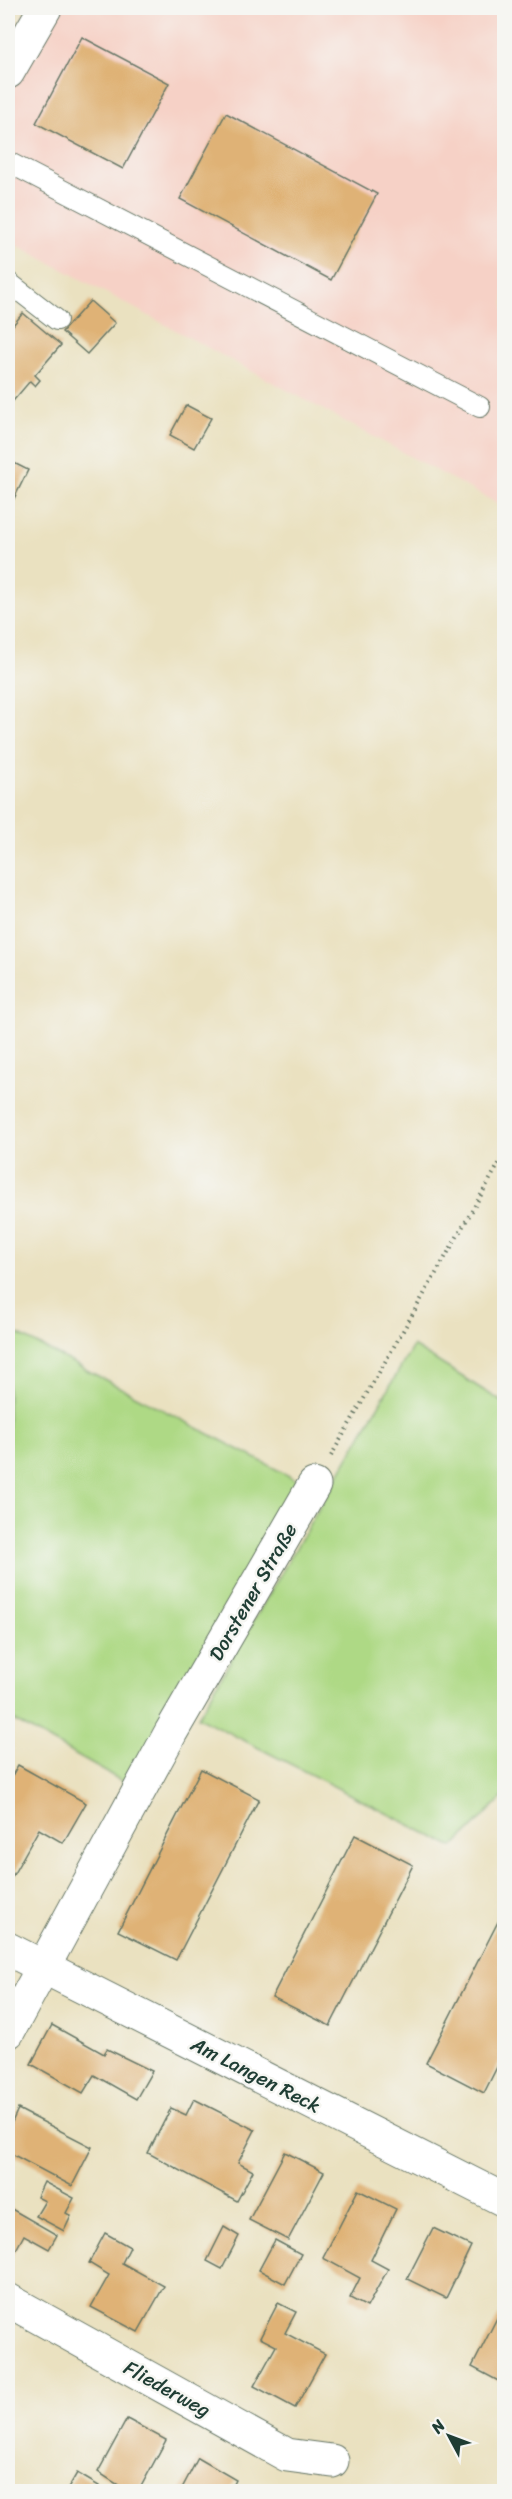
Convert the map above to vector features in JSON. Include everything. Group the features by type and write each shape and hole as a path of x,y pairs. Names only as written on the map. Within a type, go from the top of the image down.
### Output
{"street":[{"path":"8,72 45,8"},
{"name":"Dorstener Straße","path":"8,2032 171,1732 315,1485"},
{"name":"Am Langen Reck","path":"8,1949 504,2200"},
{"name":"Fliederweg","path":"8,2300 287,2456 332,2461"}],"lane":[{"path":"8,162 480,407"},
{"path":"8,282 57,320"}],"path":[{"path":"315,1485 504,1155"}],"shaded area":[{"path":"28,8 504,8 504,507 8,240 8,41"}],"green space":[{"path":"8,1329 297,1480 127,1784 8,1717"},
{"path":"413,1346 504,1403 504,1796 453,1847 198,1717"}],"building":[{"path":"82,37 169,83 123,169 36,123"},
{"path":"226,113 377,194 331,280 180,199"},
{"path":"90,301 115,323 87,354 62,332"},
{"path":"23,313 61,345 35,375 40,380 35,386 30,381 8,407 8,331"},
{"path":"186,405 211,418 194,448 170,435"},
{"path":"8,460 28,470 8,511"},
{"path":"18,1765 86,1803 63,1843 39,1829 8,1884 8,1783"},
{"path":"201,1769 259,1799 176,1960 118,1931"},
{"path":"355,1835 413,1865 330,2026 272,1997"},
{"path":"504,1910 504,2053 484,2093 426,2063"},
{"path":"52,2025 104,2054 107,2049 152,2071 136,2099 94,2075 83,2093 31,2064"},
{"path":"194,2099 255,2130 238,2163 253,2171 237,2201 148,2153 171,2108 186,2115"},
{"path":"18,2109 92,2147 72,2186 8,2152 8,2131"},
{"path":"285,2152 324,2172 288,2240 249,2220"},
{"path":"44,2182 74,2198 66,2213 71,2216 64,2231 36,2216 45,2201 37,2197"},
{"path":"358,2190 396,2209 371,2260 388,2269 367,2307 350,2298 360,2278 323,2258"},
{"path":"8,2207 57,2235 49,2249 24,2235 11,2259 8,2257"},
{"path":"224,2227 239,2236 222,2269 207,2261"},
{"path":"433,2228 471,2246 446,2298 407,2279"},
{"path":"105,2233 130,2247 122,2263 164,2286 138,2332 91,2307 109,2275 89,2263"},
{"path":"275,2240 301,2254 285,2284 259,2270"},
{"path":"278,2303 296,2312 285,2333 325,2354 295,2408 254,2386 276,2346 260,2338"},
{"path":"499,2314 504,2317 504,2384 472,2367"},
{"path":"127,2419 166,2440 138,2492 129,2492 98,2472"},
{"path":"198,2458 236,2480 230,2492 180,2492"},
{"path":"77,2473 99,2486 96,2492 66,2492"}]}
